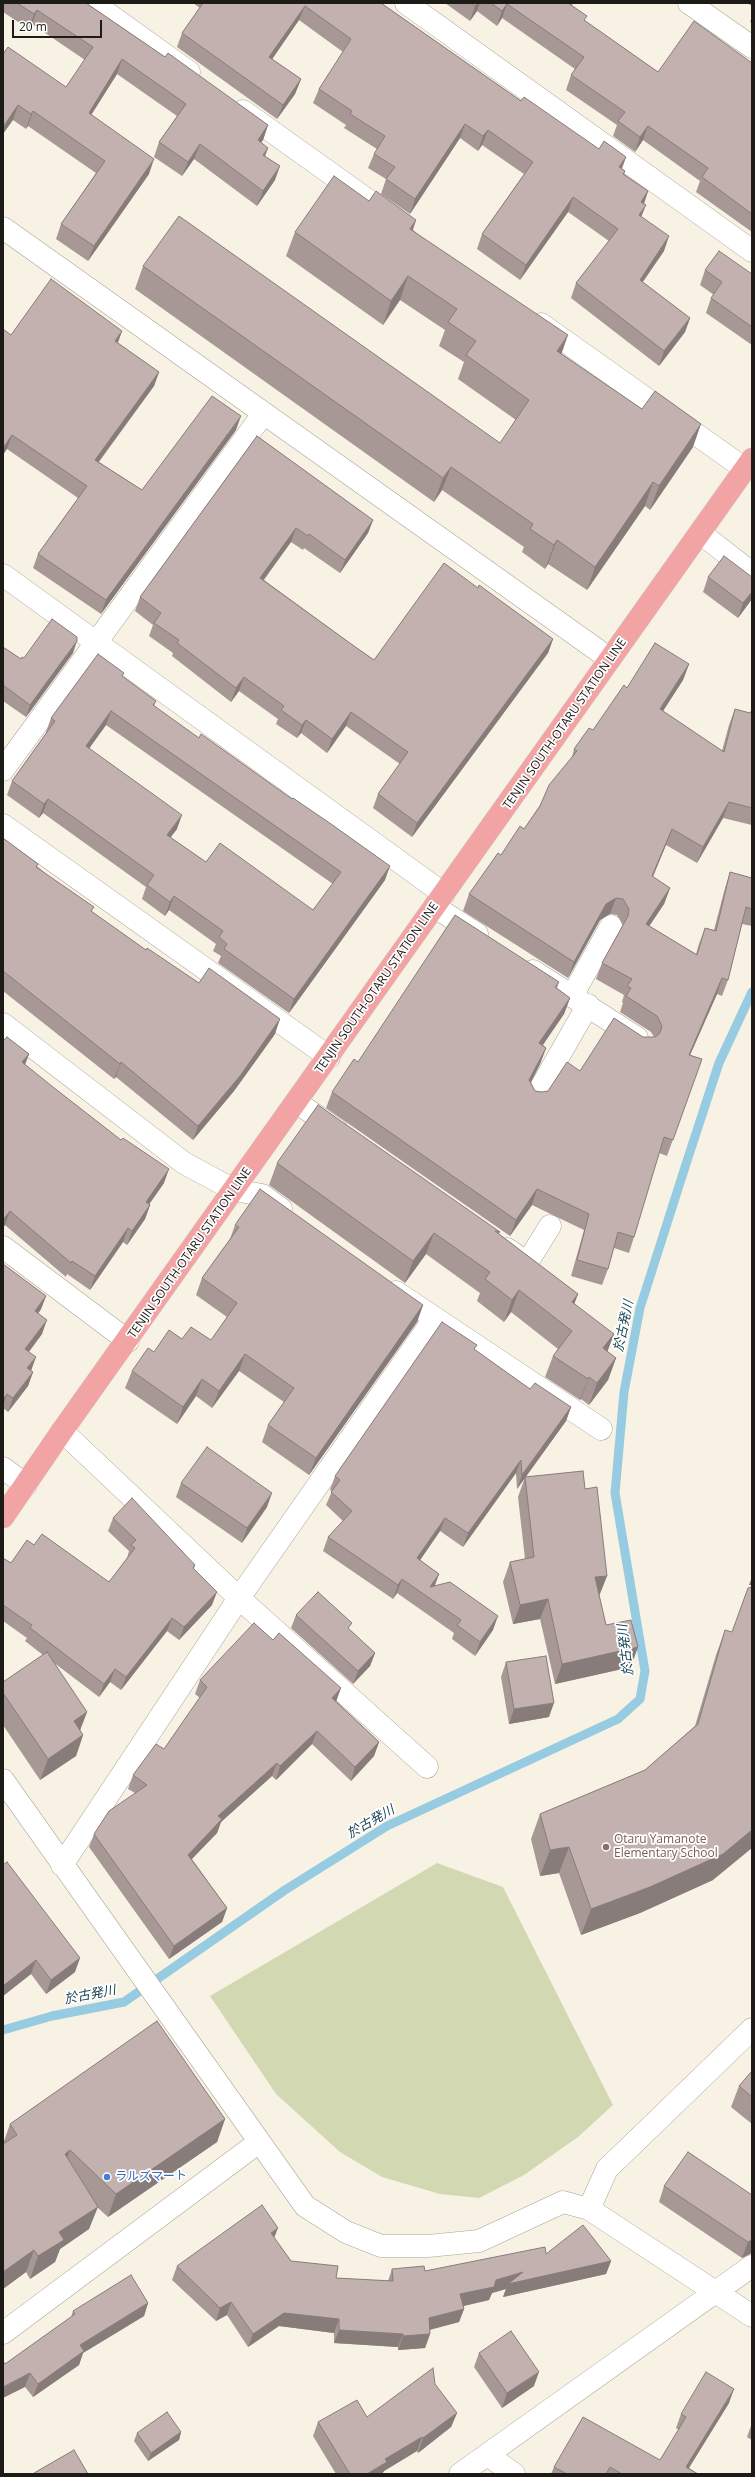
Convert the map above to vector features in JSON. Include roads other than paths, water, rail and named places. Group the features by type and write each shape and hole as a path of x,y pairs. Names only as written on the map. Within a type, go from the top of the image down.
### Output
{"main road":[{"name":"TENJIN SOUTH-OTARU STATION LINE","path":"3,1517 62,1431 128,1341 748,464"}],"street":[{"path":"93,3 203,82"},
{"path":"406,3 752,251"},
{"path":"689,3 752,47"},
{"path":"228,100 409,229"},
{"path":"3,228 610,659"},
{"path":"525,312 748,464"},
{"path":"3,770 263,414"},
{"path":"700,533 752,573"},
{"path":"3,575 97,642 439,901 494,945"},
{"path":"3,825 329,1057"},
{"path":"536,1096 580,1001 611,926"},
{"path":"513,958 644,1042"},
{"path":"3,1024 184,1163 234,1190 262,1195 300,1223"},
{"path":"296,1102 354,1143"},
{"path":"489,1236 527,1263 550,1226"},
{"path":"3,1247 128,1341"},
{"path":"383,1282 434,1319 601,1429"},
{"path":"62,1866 239,1598 434,1319"},
{"path":"62,1431 239,1598 428,1767"},
{"path":"3,1468 26,1485"},
{"path":"3,1780 62,1866 305,2206 346,2232 381,2246 428,2246 479,2241 563,2202 589,2209 752,2316"},
{"path":"589,2209 607,2169 752,2029"},
{"path":"3,2333 259,2142"},
{"path":"460,2474 489,2456 752,2266"},
{"path":"489,2456 514,2474"}],"waterway":[{"name":"於古発川","path":"3,2030 52,2016 124,2002 285,1890 387,1826 618,1719 640,1699 645,1671 615,1493 624,1392 640,1308 686,1164 719,1063 752,992"}],"place":[{"name":"Otaru Yamanote Elementary School","path":"606,1847"},
{"name":"ラルズマート","path":"107,2177"}]}
